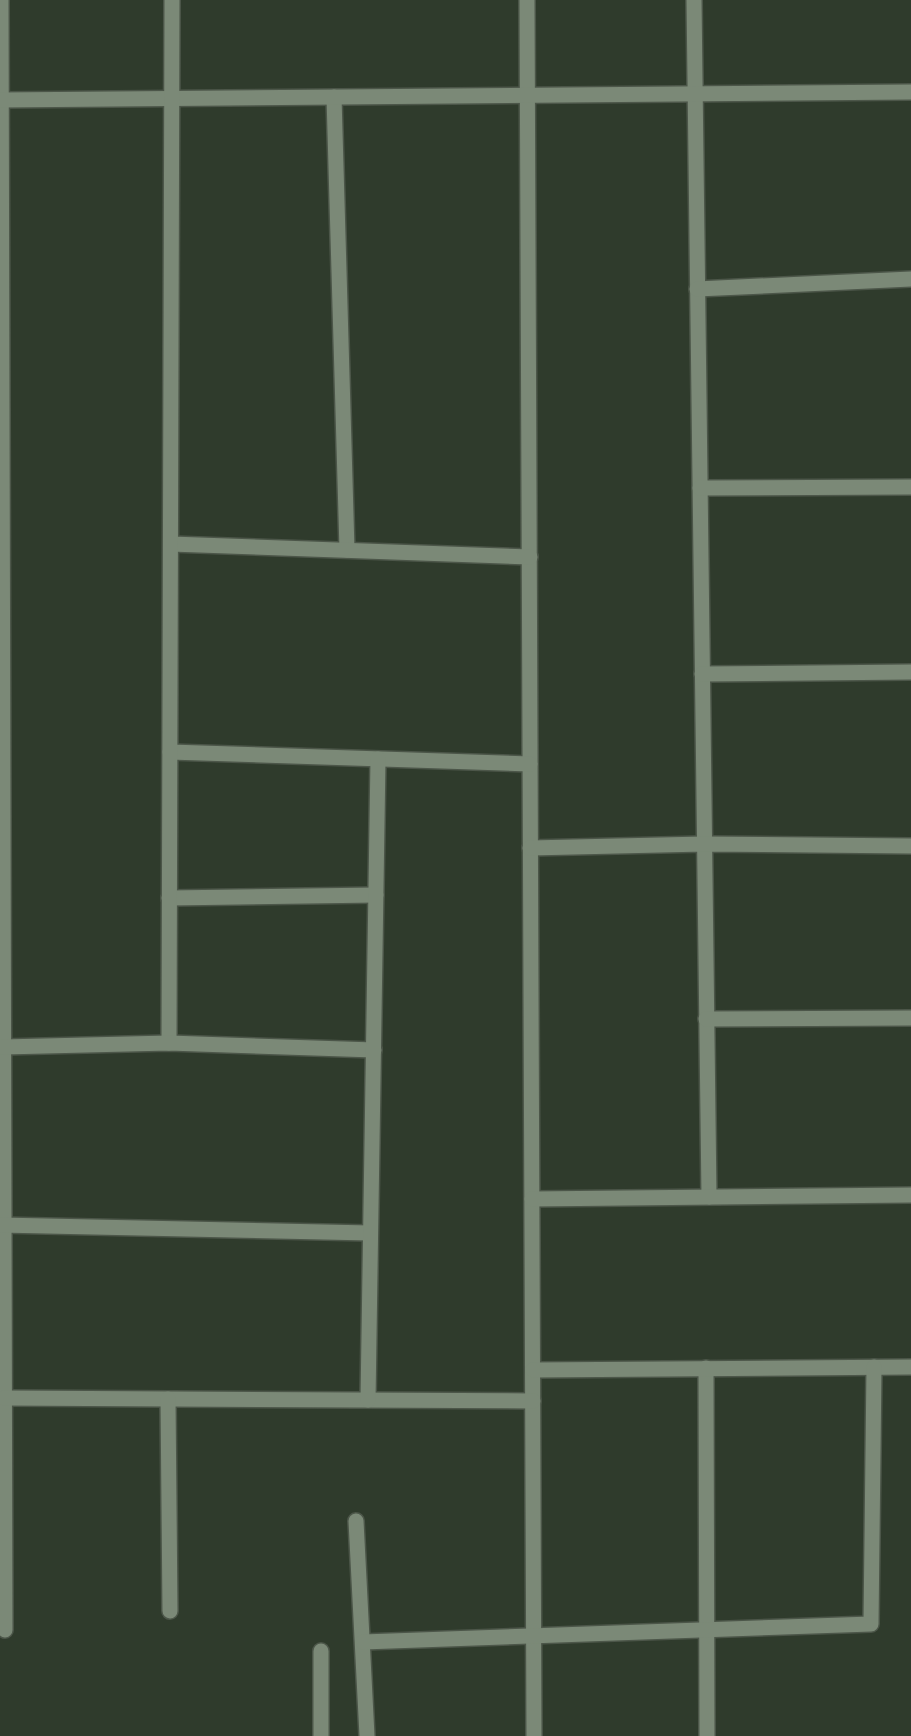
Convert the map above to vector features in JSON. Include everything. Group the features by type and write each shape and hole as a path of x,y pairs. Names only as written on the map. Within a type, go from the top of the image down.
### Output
{"street":[{"path":"1,0 1,935 4,1398 2,1552 5,1630"},
{"path":"169,1043 172,0"},
{"path":"527,0 534,1736"},
{"path":"694,0 708,1198"},
{"path":"1,100 911,92"},
{"path":"334,97 347,550"},
{"path":"697,289 911,279"},
{"path":"700,488 911,487"},
{"path":"171,544 530,557"},
{"path":"702,674 911,672"},
{"path":"170,752 530,764"},
{"path":"368,1400 378,759"},
{"path":"530,848 704,844 911,846"},
{"path":"169,898 376,895"},
{"path":"706,1019 911,1018"},
{"path":"3,1047 169,1043 374,1050"},
{"path":"532,1199 911,1196"},
{"path":"2,1225 370,1233"},
{"path":"533,1370 911,1366"},
{"path":"362,1642 871,1624 874,1367"},
{"path":"706,1368 708,1736"},
{"path":"4,1398 533,1400"},
{"path":"168,1399 170,1611"},
{"path":"356,1521 367,1736"},
{"path":"321,1651 321,1736"}]}
